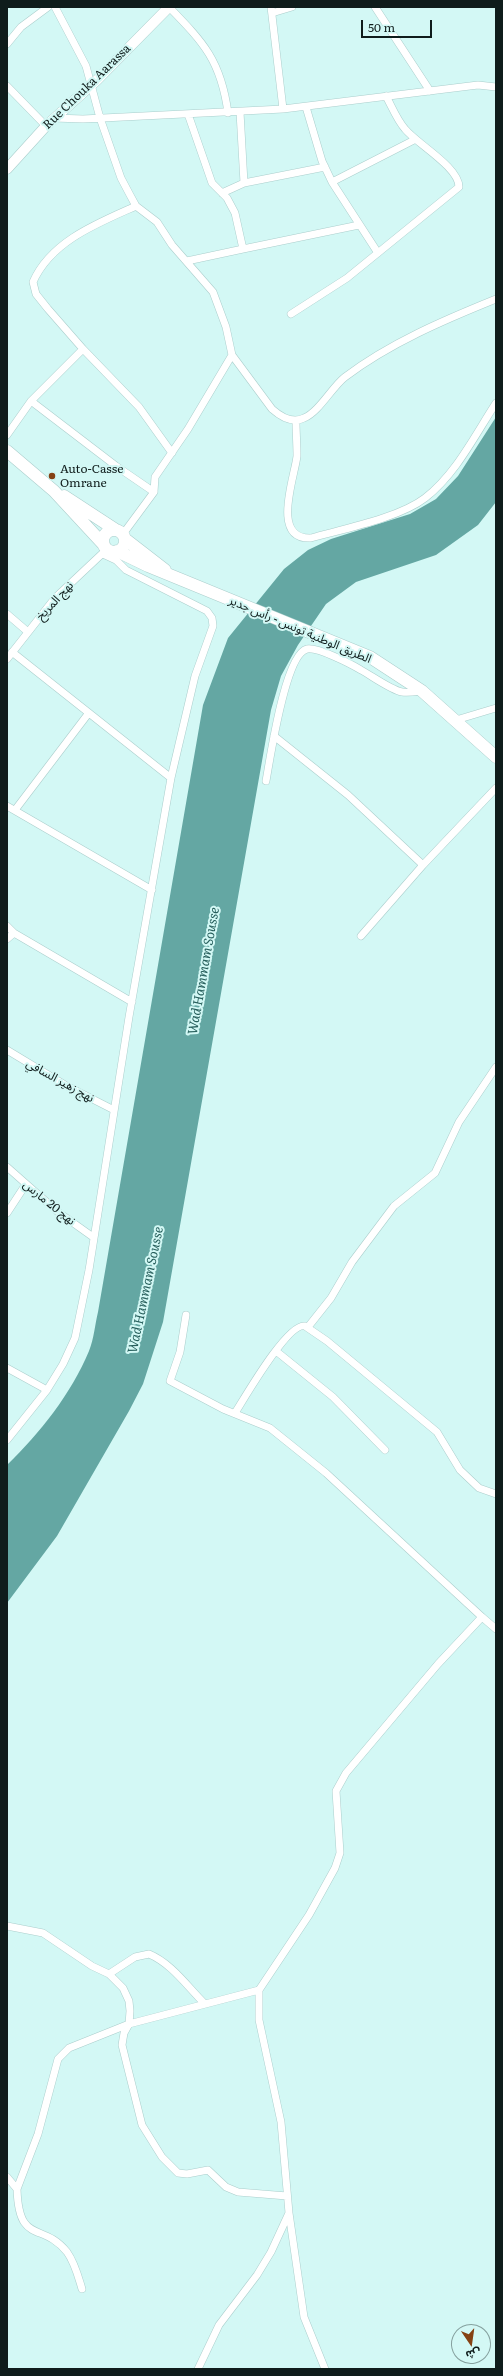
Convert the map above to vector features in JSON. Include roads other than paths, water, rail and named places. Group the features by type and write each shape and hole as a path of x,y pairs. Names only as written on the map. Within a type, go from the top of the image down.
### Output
{"main road":[{"name":"Rue Chouka Aarassa","path":"7,169 46,126 90,86 165,8"},
{"name":"الطريق الوطنية تونس - رأس جدير","path":"7,451 54,491 108,550 370,657 422,691 496,757"},
{"name":"الطريق الوطنية تونس - رأس جدير","path":"54,491 121,534 171,576"},
{"path":"110,531 121,534 124,545 108,550 105,535 110,531"}],"street":[{"path":"7,44 21,27 48,7"},
{"path":"55,7 86,66 90,86 121,178 136,206 157,222 172,245 212,292 226,327 232,355 272,409 279,416 296,421 306,418 344,378 385,351 447,318 496,299"},
{"path":"283,109 272,10 292,7"},
{"path":"375,7 430,91"},
{"path":"165,8 202,42 214,59 221,77 228,113"},
{"path":"54,118 100,118 228,113 306,107 478,85 496,87"},
{"path":"7,86 46,126"},
{"path":"291,314 347,278 459,187 459,182 451,169 414,140 403,127 386,96"},
{"path":"306,107 325,167 332,182 378,253"},
{"path":"240,112 244,183"},
{"path":"188,114 212,183 222,193 235,213 243,248"},
{"path":"332,182 414,140"},
{"path":"222,193 244,183 325,167"},
{"path":"136,206 69,240 42,265 33,282 36,294 83,349 139,407 172,453"},
{"path":"187,261 243,248 359,225"},
{"path":"7,435 31,401 83,349"},
{"path":"121,534 154,492 156,477 232,355"},
{"path":"31,401 116,466 154,492"},
{"path":"296,421 296,456 287,497 289,516 293,531 303,538 311,538 386,515 425,498 449,474 496,403"},
{"path":"7,1440 47,1390 63,1364 74,1338 93,1237 171,778 195,676 213,626 212,618 207,611 126,570 108,550"},
{"name":"نهج المريخ","path":"7,658 55,598 108,550"},
{"path":"7,614 28,632"},
{"path":"266,781 278,712 289,679 301,653 305,650 310,649 326,653 400,691 422,691"},
{"path":"12,652 88,714 171,778"},
{"path":"456,720 496,708"},
{"path":"15,810 88,714"},
{"path":"274,736 348,795 423,865"},
{"path":"361,936 423,865 496,788"},
{"path":"7,806 152,890"},
{"path":"7,926 14,933 132,1002"},
{"path":"7,939 14,933"},
{"name":"نهج زهير السافي","path":"7,1050 65,1085 114,1110"},
{"path":"308,1327 331,1298 352,1262 394,1206 435,1173 459,1122 496,1068"},
{"name":"نهج 20 مارس","path":"7,1167 58,1212 93,1237"},
{"path":"7,1212 26,1184"},
{"path":"186,1315 180,1352 170,1381 235,1413 270,1428 326,1473 496,1629"},
{"path":"235,1413 264,1364 299,1326 308,1327 437,1432 460,1470 479,1488 496,1494"},
{"path":"276,1351 333,1397 385,1450"},
{"path":"7,1368 47,1390"},
{"path":"325,2369 304,2317 289,2213 281,2122 260,2020 259,1990 309,1914 335,1868 340,1853 336,1791 346,1773 438,1664 482,1617"},
{"path":"7,1926 44,1933 92,1966 109,1974 123,1988 129,2001 129,2024 124,2033 122,2046 142,2125 170,2167 178,2173 187,2174 208,2170 226,2187 238,2192 287,2196"},
{"path":"109,1974 136,1957 149,1954 160,1960 176,1974 204,2003"},
{"path":"82,2289 76,2266 66,2251 52,2240 26,2227 22,2221 17,2189 38,2134 58,2059 69,2048 129,2024 204,2003 259,1990"},
{"path":"7,2177 17,2189"},
{"path":"198,2369 219,2325 257,2276 271,2252 289,2213"}],"water":[{"name":"Wad Hammam Sousse","path":"496,417 496,502 478,525 436,555 356,582 326,604 298,645 281,676 271,710 163,1322 143,1384 129,1411 57,1536 7,1603 7,1465 43,1426 64,1398 82,1367 92,1342 203,705 228,638 284,569 308,550 331,539 410,514 436,499 458,476"}],"place":[{"name":"Auto-Casse Omrane","path":"52,476"}]}
